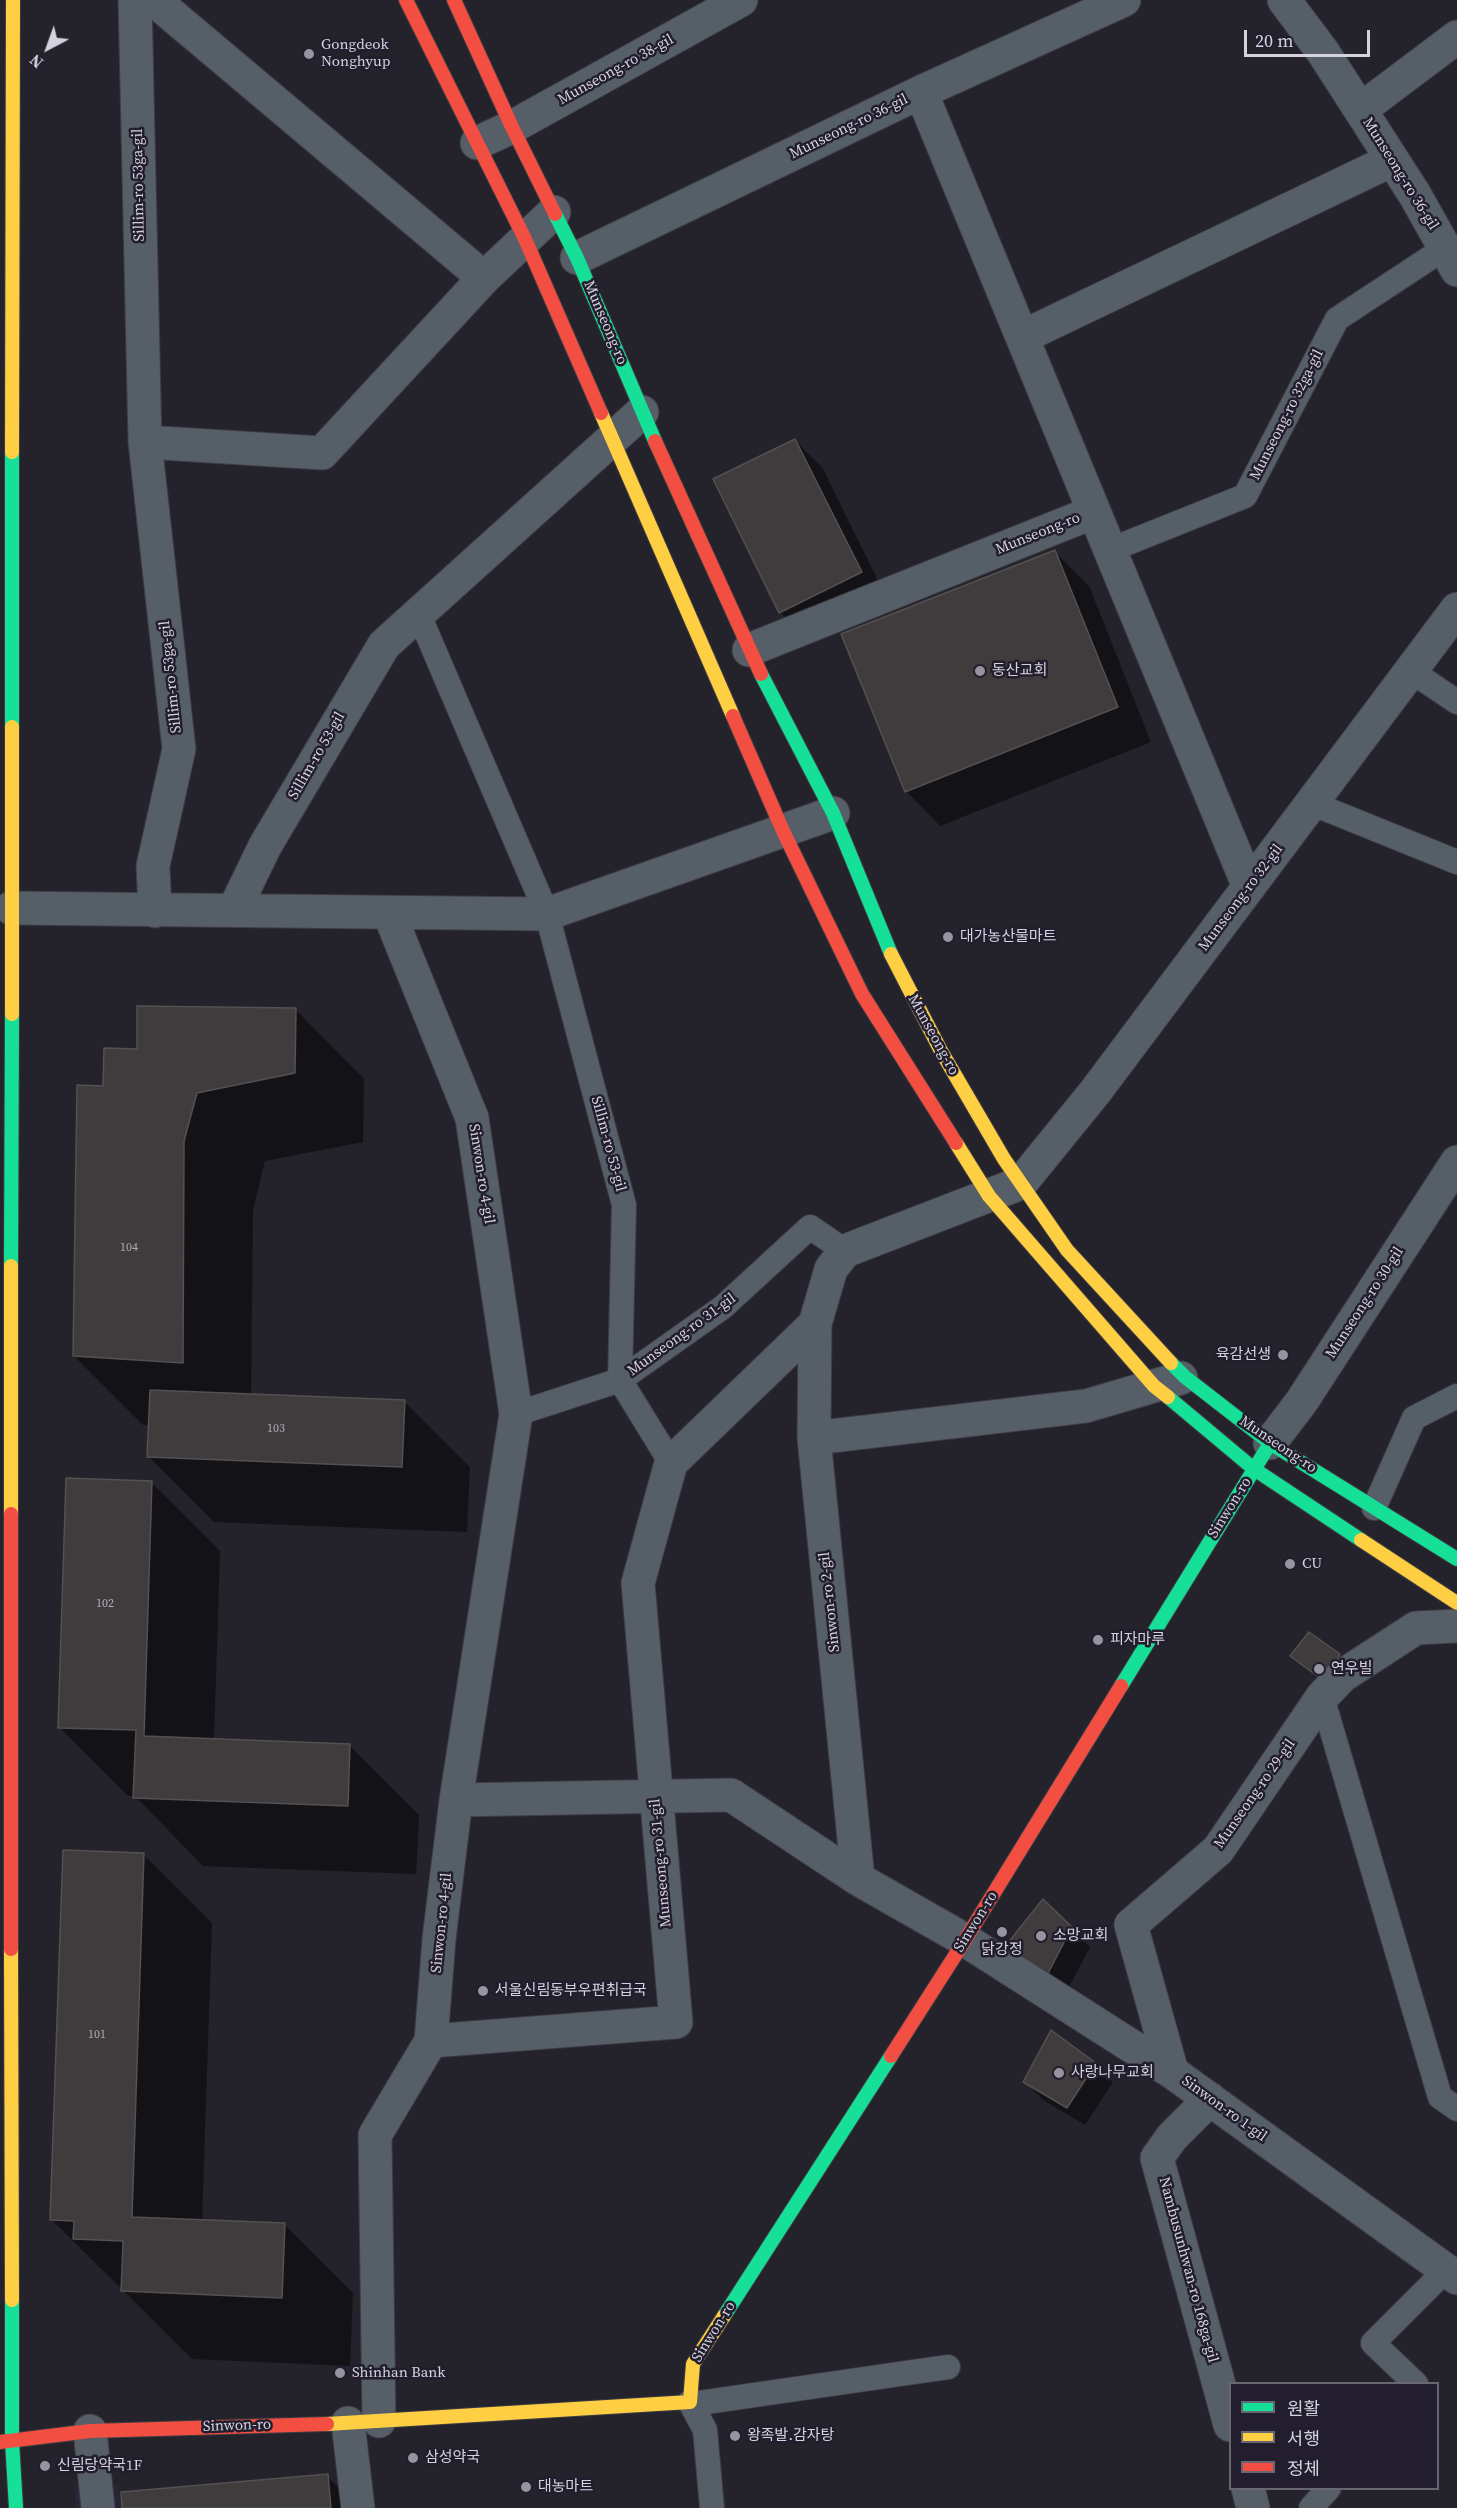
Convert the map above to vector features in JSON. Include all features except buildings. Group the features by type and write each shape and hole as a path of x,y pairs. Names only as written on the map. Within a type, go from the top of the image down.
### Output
{"main road":[{"path":"13,0 11,908 5,1568 6,2441 16,2508"},
{"path":"406,0 525,239 783,831 862,994 989,1196 1154,1386 1262,1456 1457,1603"},
{"name":"Munseong-ro","path":"454,0 512,127 577,258 642,412 749,650 833,813 897,968 941,1051 1004,1160 1067,1250 1121,1311 1262,1456 1374,1508 1457,1558"},
{"name":"Sinwon-ro","path":"6,2441 90,2431 363,2422 690,2402 693,2364 965,1940 1262,1456"}],"street":[{"name":"Sillim-ro 53ga-gil","path":"135,0 145,442 179,749 153,866 155,911"},
{"path":"154,0 484,278"},
{"name":"Munseong-ro 36-gil","path":"577,258 921,92 1124,0"},
{"name":"Munseong-ro 36-gil","path":"1284,0 1323,52 1392,160 1451,259"},
{"name":"Munseong-ro 38-gil","path":"477,143 512,127 723,4"},
{"name":"Munseong-ro 36-gil","path":"1360,110 1457,37"},
{"path":"921,92 1249,887"},
{"path":"1022,337 1392,160"},
{"path":"145,442 322,453 484,278 554,212"},
{"name":"Sillim-ro 53-gil","path":"234,910 265,846 384,645 642,412"},
{"name":"Munseong-ro","path":"749,650 1094,512"},
{"name":"Munseong-ro 32-gil","path":"1021,1184 1095,1092 1457,609"},
{"path":"11,908 547,914 833,813"},
{"name":"Sinwon-ro 4-gil","path":"357,2508 363,2422 375,2135 431,2041 439,1939 456,1800 516,1414 472,1118 389,913"},
{"name":"Munseong-ro 30-gil","path":"1262,1456 1302,1401 1457,1162"},
{"path":"671,1463 815,1324 831,1269 845,1251 1021,1184"},
{"name":"Sinwon-ro 2-gil","path":"815,1324 814,1438 858,1879"},
{"path":"814,1438 1086,1406 1185,1377"},
{"name":"Munseong-ro 31-gil","path":"431,2041 676,2022 638,1583 671,1463"},
{"name":"Munseong-ro 29-gil","path":"1172,2072 1131,1925 1218,1850 1322,1697 1342,1676 1416,1628 1457,1626"},
{"path":"456,1800 731,1794 858,1879 965,1940"},
{"name":"Sinwon-ro 1-gil","path":"965,1940 1172,2072 1453,2267"},
{"name":"Nambusunhwan-ro 168ga-gil","path":"1210,2099 1172,2138 1157,2158 1229,2421"},
{"path":"90,2431 98,2508"},
{"path":"1249,2490 1254,2508"}],"lane":[{"name":"Munseong-ro 32ga-gil","path":"1110,550 1245,496 1337,318 1451,259"},
{"name":"Sillim-ro 53-gil","path":"419,615 547,914 624,1205 620,1380"},
{"path":"1411,671 1457,702"},
{"path":"1311,803 1457,862"},
{"name":"Munseong-ro 31-gil","path":"671,1463 620,1380 723,1307 810,1227 845,1251"},
{"path":"516,1414 620,1380"},
{"path":"1374,1508 1414,1418 1457,1395"},
{"path":"1322,1697 1440,2097 1457,2109"},
{"name":"Sinwon-ro 1-gil","path":"1414,2382 1373,2343 1453,2267"},
{"name":"Sinwon-ro","path":"690,2402 699,2403 948,2367"},
{"path":"690,2402 705,2430 712,2508"},
{"path":"1311,2508 1327,2490"}],"shaded area":[{"path":"118,2485 122,2508 76,2508 74,2487"}],"traffic: fast":[{"path":"555,214 577,258 655,441"},
{"path":"12,452 12,727"},
{"path":"761,674 833,813 891,954"},
{"path":"11,1266 12,1014"},
{"path":"1171,1363 1185,1377 1270,1443 1457,1559"},
{"path":"1168,1397 1254,1469 1361,1540"},
{"path":"1121,1686 1266,1450"},
{"path":"724,2316 891,2056"},
{"path":"12,2300 12,2441 16,2508"}],"traffic: slow":[{"path":"12,452 13,0"},
{"path":"601,413 733,716"},
{"path":"12,727 12,1014"},
{"path":"891,954 941,1051 1004,1159 1067,1250 1171,1363"},
{"path":"956,1143 989,1196 1154,1386 1168,1397"},
{"path":"11,1266 11,1514"},
{"path":"1361,1540 1457,1603"},
{"path":"11,1949 12,2300"},
{"path":"327,2424 690,2402 693,2364 724,2316"}],"traffic: jam":[{"path":"406,0 525,239 601,413"},
{"path":"454,0 555,214"},
{"path":"655,441 761,674"},
{"path":"733,716 783,831 862,994 956,1143"},
{"path":"11,1514 11,1949"},
{"path":"891,2056 1121,1686"},
{"path":"0,2442 90,2431 327,2424"}],"place":[{"name":"Gongdeok Nonghyup","path":"309,54"},
{"name":"동산교회","path":"980,671"},
{"name":"대가농산물마트","path":"948,937"},
{"name":"육감선생","path":"1283,1355"},
{"name":"CU","path":"1290,1564"},
{"name":"피자마루","path":"1098,1640"},
{"name":"연우빌","path":"1319,1669"},
{"name":"닭강정","path":"1002,1932"},
{"name":"소망교회","path":"1041,1936"},
{"name":"서울신림동부우편취급국","path":"483,1991"},
{"name":"사랑나무교회","path":"1059,2073"},
{"name":"Shinhan Bank","path":"340,2373"},
{"name":"왕족발.감자탕","path":"735,2436"},
{"name":"삼성약국","path":"413,2458"},
{"name":"신림당약국1F","path":"45,2466"},
{"name":"대농마트","path":"526,2487"}]}
